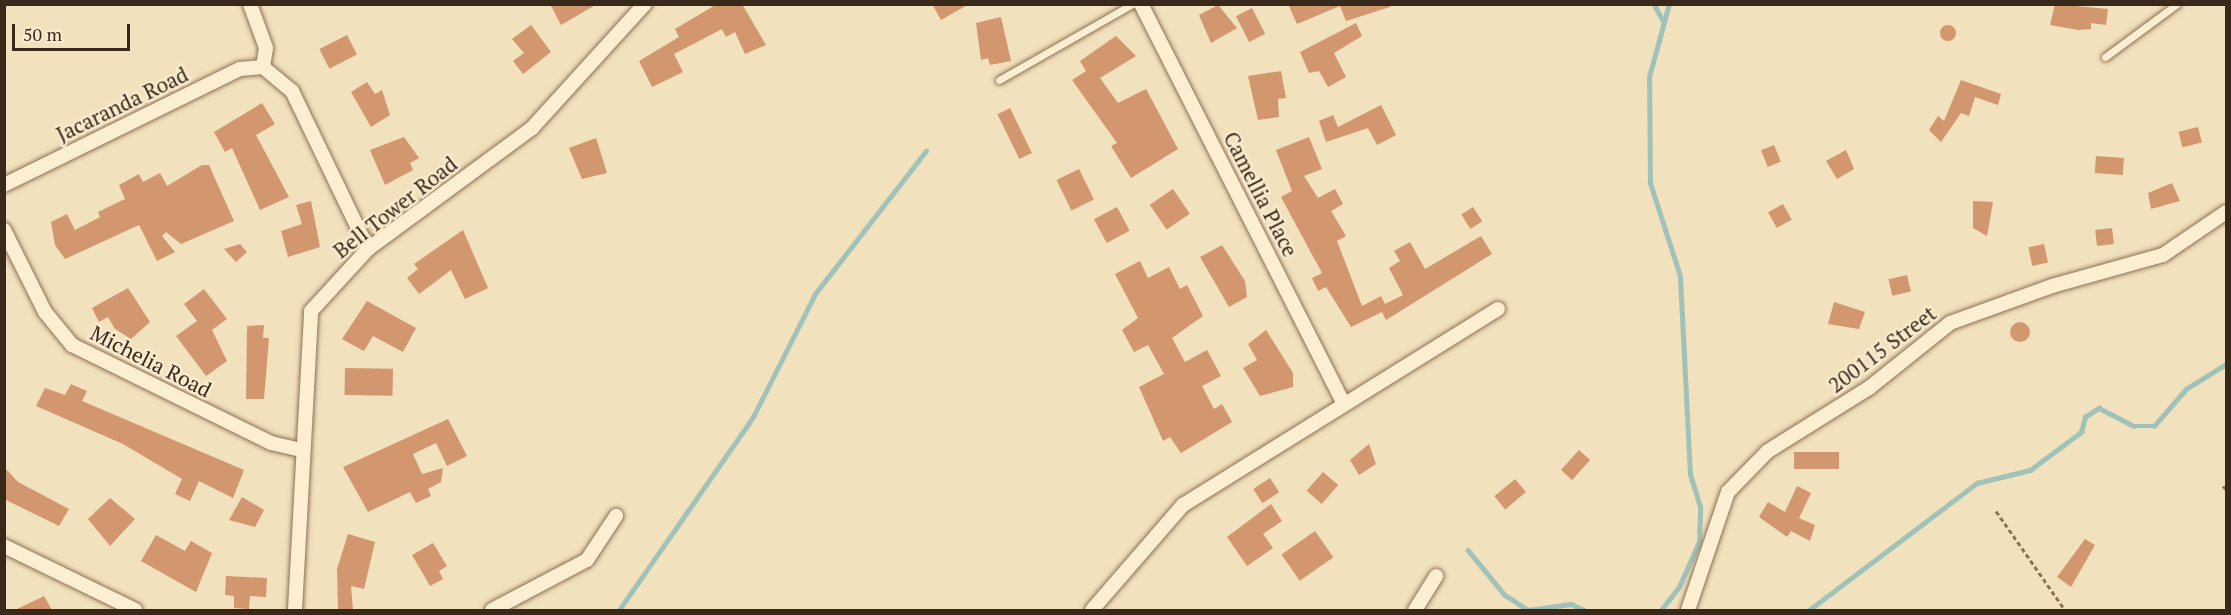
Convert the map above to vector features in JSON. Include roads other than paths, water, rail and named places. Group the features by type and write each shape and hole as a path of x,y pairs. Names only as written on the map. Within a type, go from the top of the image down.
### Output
{"street":[{"path":"250,4 266,48 263,67 291,91 368,249"},
{"name":"Bell Tower Road","path":"295,610 311,310 368,249 532,128 645,4"},
{"name":"Camellia Place","path":"1141,4 1343,403"},
{"name":"Jacaranda Road","path":"4,185 240,69 263,67"},
{"name":"200115 Street","path":"1688,610 1728,492 1768,451 1869,388 1950,323 2052,286 2163,255 2226,212"},
{"name":"Michelia Road","path":"4,230 45,312 72,345 271,443 302,450"},
{"path":"1092,610 1184,505 1343,403 1498,309"},
{"path":"492,610 587,560 616,516"},
{"path":"4,546 135,610"},
{"path":"1415,610 1436,576"}],"lane":[{"path":"999,80 1132,4"},
{"path":"2105,57 2177,4"}],"waterway":[{"path":"1654,4 1664,22"},
{"path":"1661,610 1679,587 1699,542 1700,507 1690,475 1680,276 1650,183 1649,77 1669,4"},
{"path":"619,610 753,417 815,294 926,151"},
{"path":"1809,610 1977,483 2030,470 2081,432 2085,417 2099,408 2134,426 2154,426 2186,389 2226,364"},
{"path":"1468,550 1505,595 1528,610 1571,604 1584,610"}]}
